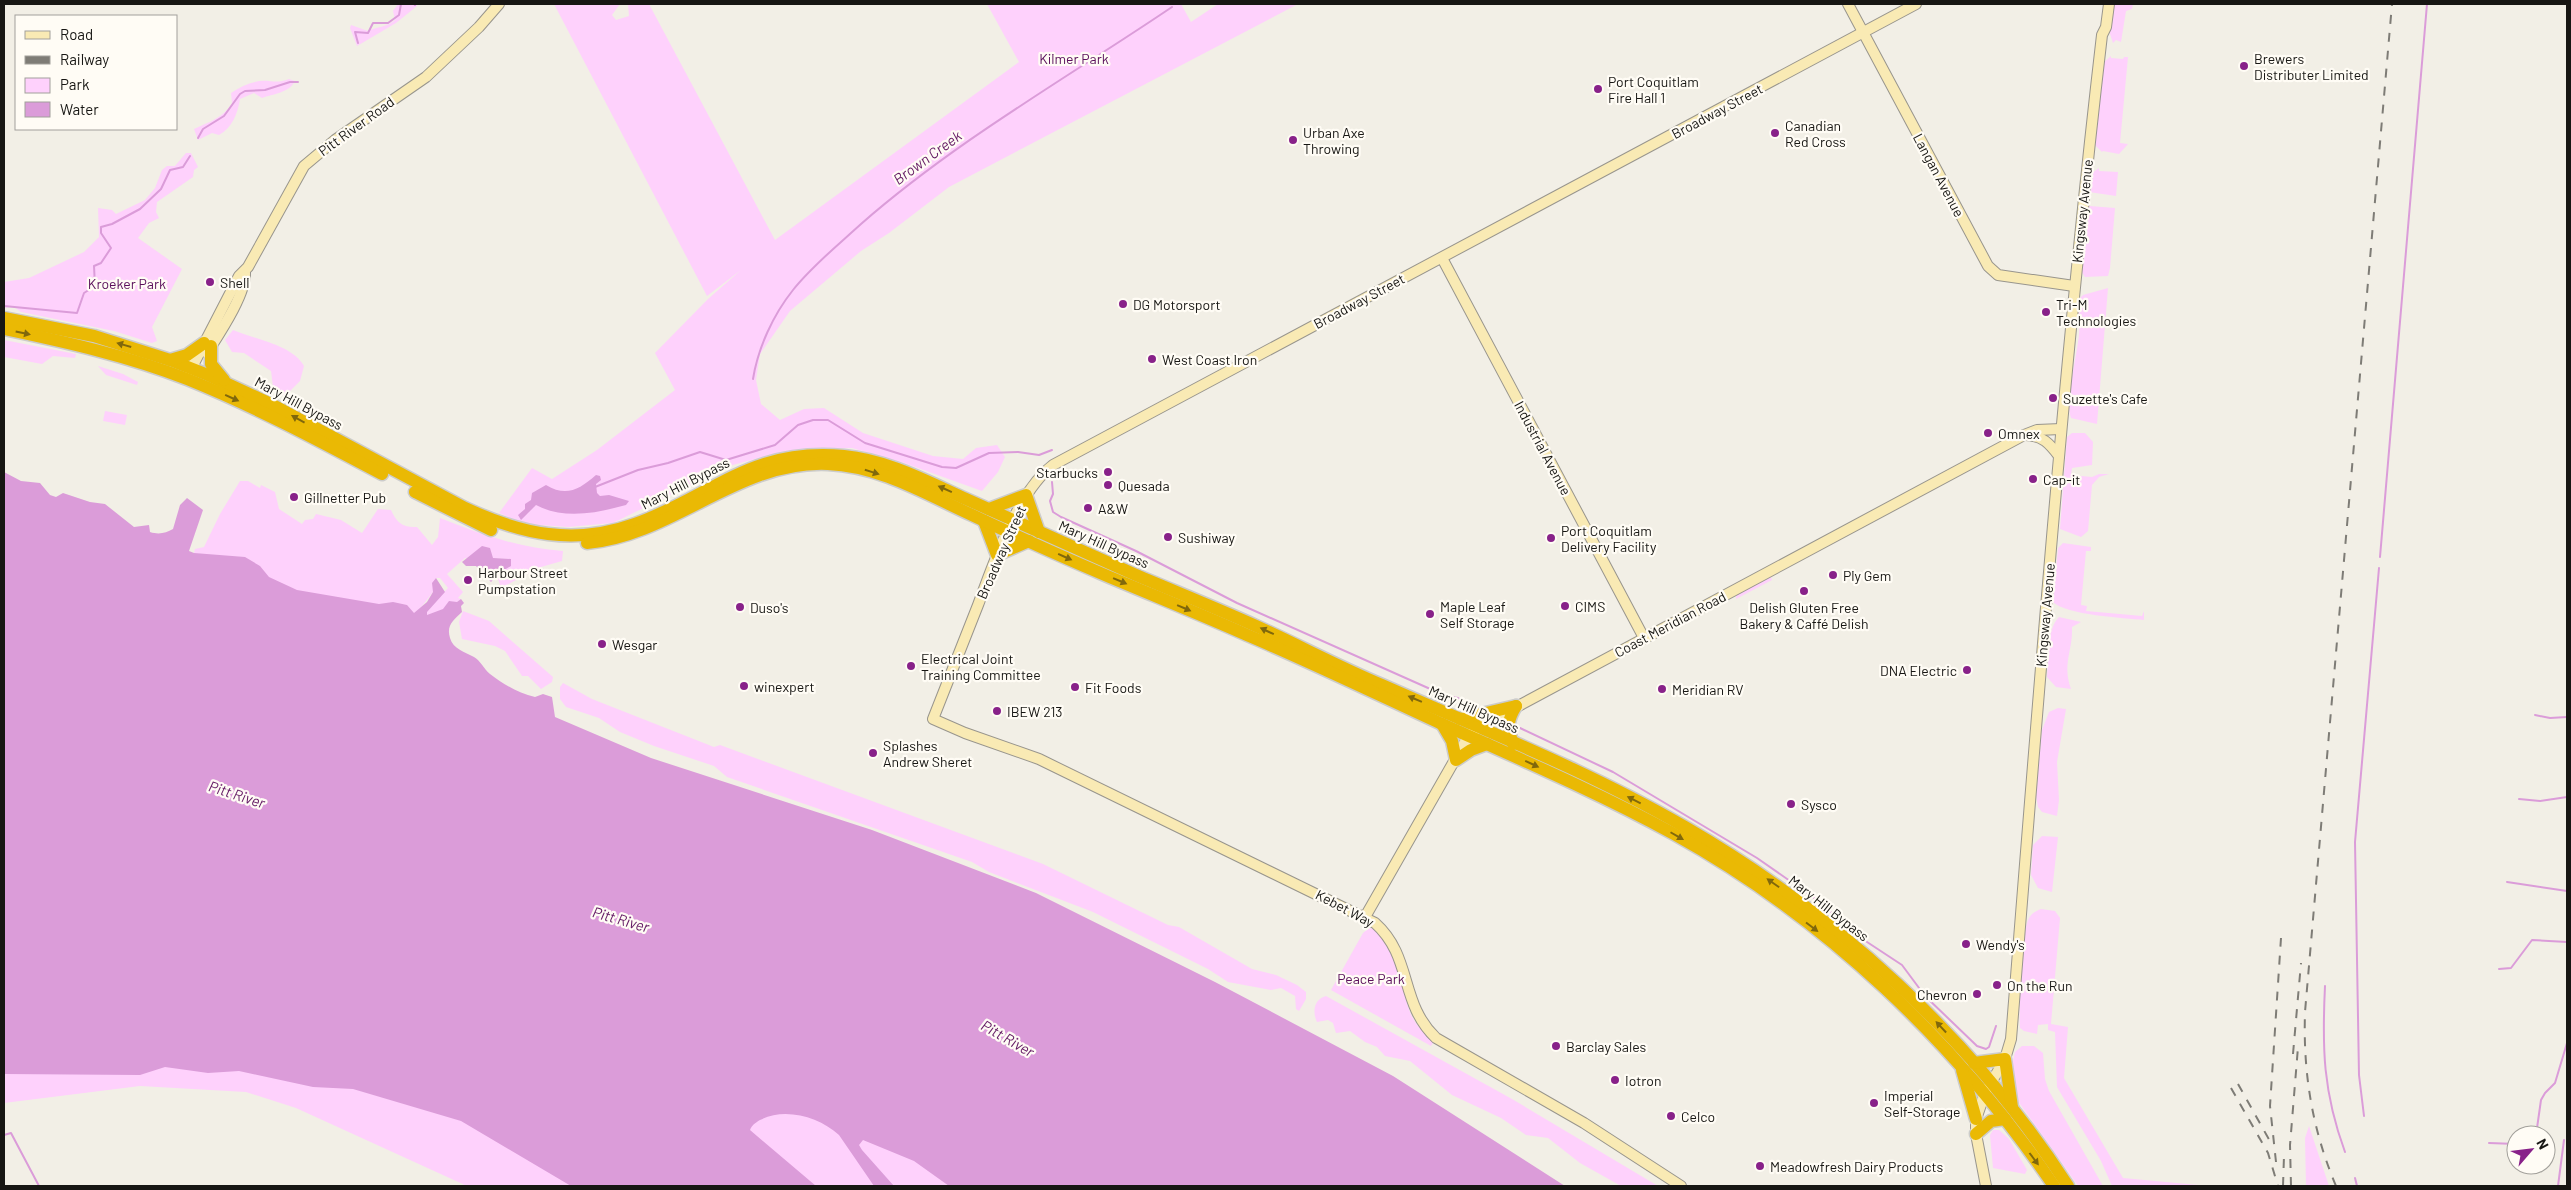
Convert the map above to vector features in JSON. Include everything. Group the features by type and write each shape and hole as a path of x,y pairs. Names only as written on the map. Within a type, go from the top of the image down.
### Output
{"highway":[{"name":"Mary Hill Bypass","path":"4,318 94,336 170,360 280,422 460,515 493,530 525,540 573,544 618,539 662,522 743,480 780,468 810,464 845,465 883,475 987,515 1014,520 1254,625 1376,683 1460,719 1488,744 1626,809 1678,836 1737,872 1846,954 1902,1005 1962,1067 1988,1088"},
{"name":"Mary Hill Bypass","path":"4,329 192,372 226,382 271,404 465,508 495,522 527,532 573,536 616,530 659,513 741,471 779,459 812,455 849,457 880,463 900,470 987,515 1009,532 1029,541 1249,635 1442,724 1474,731 1513,744 1629,797 1743,862 1794,898 1853,945 1901,988 1974,1063 1988,1088 2068,1186"},
{"path":"170,360 187,355 207,344 211,364 226,382"},
{"path":"1029,541 997,554 987,515 1026,495 1039,532"},
{"path":"1460,719 1516,706"},
{"path":"1513,744 1507,728 1508,719 1516,706"},
{"path":"1442,724 1452,741 1456,760 1471,750 1488,744"},
{"path":"1974,1063 2006,1059 2008,1114 1991,1121 1976,1134"},
{"path":"1962,1067 1976,1119"},
{"name":"Mary Hill Bypass","path":"2008,1114 2054,1186"}],"street":[{"name":"Pitt River Road","path":"192,372 226,310 245,281 245,273 304,166 335,140 426,77 479,27 499,4"},
{"name":"Langan Avenue","path":"1848,4 1988,266 1998,275 2074,286"},
{"name":"Broadway Street","path":"933,719 997,554 1026,495 1045,471 1059,461 1916,4"},
{"name":"Kingsway Avenue","path":"2102,4 2100,26 2102,36"},
{"name":"Kingsway Avenue","path":"1986,1186 1976,1134 1976,1119 1988,1088 2006,1059 2011,1039 2074,286 2102,36 2106,27 2109,4"},
{"name":"Industrial Avenue","path":"1442,258 1644,638"},
{"name":"Coast Meridian Road","path":"1474,731 1516,706 2024,435 2037,430 2061,429"},
{"path":"2024,435 2041,437 2059,456"},
{"name":"Kebet Way","path":"933,719 965,733 1039,759 1365,917 1383,930 1396,949 1416,1012 1426,1029 1436,1038 1584,1124 1681,1186"},
{"path":"1365,917 1474,731"}],"green space":[{"path":"398,4 416,4 417,6 396,23 357,46 350,28 351,25 368,31 387,25 395,20 393,11"},
{"name":"Kilmer Park","path":"554,4 620,4 612,15 616,20 629,16 628,4 649,4 775,240 1019,62 987,4 1181,4 1191,22 1218,4 1298,4 949,187 889,233 861,251 790,311 760,354 756,380 761,404 780,420 804,409 824,408 863,433 933,456 963,459 976,448 997,445 1005,457 998,472 982,491 904,463 852,448 799,450 778,453 729,466 613,523 568,527 524,524 499,513 532,468 552,479 597,450 675,390 655,353 708,299 741,270 707,296"},
{"path":"2112,4 2133,4 2132,9 2126,11 2121,42 2116,40 2113,43 2109,31"},
{"path":"2111,56 2111,58 2123,59 2128,57 2120,143 2128,144 2119,154 2102,152 2093,143 2103,63"},
{"path":"289,79 295,81 289,88 280,92 262,98 254,93 240,99 236,115 224,132 219,135 212,133 198,140 194,129 215,119 224,112 232,103 231,93 244,85 254,82 279,82"},
{"name":"Kroeker Park","path":"186,153 191,153 198,167 194,170 193,177 157,202 156,212 159,218 149,223 138,238 182,269 152,327 157,341 152,343 114,331 21,312 13,306 4,308 4,282 29,278 84,252 99,237 98,208 112,210 116,214 145,200 155,188 162,170 167,166 175,166"},
{"path":"2099,168 2099,171 2118,172 2116,196 2089,192 2089,175"},
{"path":"2087,207 2115,208 2108,276 2085,277 2081,271"},
{"path":"2108,288 2097,424 2071,418 2069,401 2079,336 2078,300 2083,295"},
{"path":"233,330 282,348 299,359 304,366 300,381 286,395 275,391 271,371 244,353 232,352 225,340"},
{"path":"4,340 76,354 75,358 53,356 42,364 4,357"},
{"path":"98,366 123,374 138,382 137,385 106,375"},
{"path":"105,411 127,415 125,425 103,421"},
{"path":"2072,433 2085,433 2093,442 2092,465 2072,468 2071,475 2092,477 2099,474 2109,474 2099,477 2092,485 2088,531 2081,537 2060,529 2067,437"},
{"path":"240,481 248,481 260,488 261,485 275,492 279,509 302,524 305,520 313,519 316,514 341,520 362,533 378,509 391,510 401,524 408,527 417,527 432,545 438,537 440,518 500,539 531,547 563,551 562,561 541,567 501,588 497,576 505,571 511,559 465,558 447,574 463,592 458,598 461,599 445,612 419,619 448,588 440,578 436,578 433,592 415,615 409,641 194,553 195,549 204,547 220,514"},
{"path":"2063,543 2091,547 2091,551 2086,551 2081,605 2087,606 2086,611 2142,616 2144,611 2144,620 2082,613 2053,602 2058,548"},
{"path":"1771,577 1772,580 1736,599 1736,595"},
{"path":"463,611 489,621 553,677 552,682 541,689 528,676 522,676 505,651 495,646 462,639 459,622"},
{"path":"2059,617 2081,622 2072,627 2068,664 2068,680 2071,689 2056,687 2047,677 2050,637"},
{"path":"563,683 592,699 714,747 720,745 1043,864 1168,925 1179,927 1252,969 1276,975 1297,985 1306,992 1306,999 1299,1011 1296,1009 1295,996 1281,988 1271,990 1228,982 1208,969 1093,912 989,872 972,862 727,777 714,766 654,746 620,732 599,718 566,707 560,699 560,687"},
{"path":"2058,708 2066,709 2057,762 2059,800 2057,816 2042,812 2038,807 2036,796 2042,730 2049,712"},
{"path":"2042,836 2058,837 2052,892 2038,888 2031,875 2033,845"},
{"path":"2041,909 2055,911 2060,918 2051,1024 2068,1027 2064,1078 2123,1178 2209,1186 2112,1186 2101,1161 2057,1087 2055,1032 2048,1030 2048,1024 2038,1025 2037,1034 2020,1028 2022,954 2026,926 2031,915"},
{"name":"Peace Park","path":"1369,928 1378,932 1386,940 1397,967 1409,1009 1420,1028 1434,1041 1431,1046 1331,990 1363,933"},
{"path":"1326,996 1512,1099 1658,1186 1621,1186 1580,1163 1548,1138 1526,1135 1501,1118 1452,1095 1410,1061 1385,1056 1377,1047 1365,1042 1350,1031 1336,1033 1333,1023 1328,1020 1317,1022 1315,1018 1315,1006 1319,1000"},
{"path":"4,1043 331,1058 600,1186 467,1186 296,1108 246,1092 140,1086 4,1103"},
{"path":"2022,1046 2034,1046 2043,1053 2045,1079 2049,1091 2103,1186 2078,1186 2015,1097 2010,1073 2015,1052"},
{"path":"715,1084 772,1087 964,1186 806,1186 763,1150"},
{"path":"2309,1126 2329,1186 2306,1186 2305,1138"},
{"path":"1993,1130 1999,1130 2009,1139 2027,1170 2025,1174 1993,1168 1990,1135"}],"water":[{"name":"Pitt River","path":"4,472 21,481 40,483 50,495 56,497 63,493 90,502 105,504 134,527 149,525 150,532 156,533 173,529 180,505 187,498 203,510 189,551 245,557 260,566 269,577 297,590 379,604 393,602 407,605 414,613 427,602 433,592 432,583 436,578 445,592 427,612 427,615 443,609 449,601 457,602 461,599 464,603 461,606 462,612 454,620 449,630 450,638 454,645 476,658 490,674 511,688 535,697 543,694 552,697 555,717 651,758 872,830 1036,893 1215,982 1393,1076 1565,1186 949,1186 914,1161 863,1140 859,1145 862,1150 894,1186 874,1186 839,1135 822,1123 812,1119 791,1114 780,1114 760,1120 750,1130 816,1186 571,1186 461,1121 353,1089 313,1087 239,1071 208,1073 165,1067 140,1075 4,1074"},
{"path":"596,475 600,476 601,480 596,484 597,493 600,496 609,495 629,501 626,505 581,514 569,514 547,510 536,505 521,520 518,515 525,509 525,504 531,500 532,493 546,485 560,491 572,490 584,485"},
{"path":"482,546 490,548 493,558 511,559 511,566 499,573 491,582 476,566 466,566 462,562"}],"waterway":[{"path":"358,43 355,32 368,33 373,23 388,23 399,15 401,4"},
{"path":"2380,557 2427,4"},
{"name":"Brown Creek","path":"753,379 755,367 767,332 779,310 808,273 861,224 898,193 974,137 1172,7"},
{"path":"198,138 203,129 224,116 240,94 245,91 265,90 290,82 298,82"},
{"path":"4,306 77,313 84,293 95,286 94,266 101,263 111,248 101,233 101,227 112,224 140,209 161,189 170,170 183,167 190,156"},
{"path":"595,487 638,470 668,463 700,452 726,460 775,445 798,425 813,420 828,420 865,443 942,467 956,468 989,453 1018,452 1039,455 1052,450"},
{"path":"1052,482 1053,494 1050,501 1053,512 1061,517 1136,551 1237,603 1446,696 1463,701"},
{"path":"2364,1116 2359,1075 2355,842 2379,568"},
{"path":"2535,715 2550,718 2567,717"},
{"path":"1520,728 1613,772 1757,858 1813,897 1864,940 1902,965 1925,996 1977,1046 1986,1049 1989,1047 1996,1026"},
{"path":"2519,799 2540,801 2567,797"},
{"path":"2507,882 2567,891"},
{"path":"2499,969 2511,968 2532,940 2567,942"},
{"path":"2325,986 2324,1050 2328,1089 2345,1152"},
{"path":"2537,1125 2541,1100 2555,1083 2567,1043"},
{"path":"4,1135 11,1133 39,1186"},
{"path":"2558,1186 2564,1140"},
{"path":"2489,1143 2506,1144"},
{"path":"2355,1178 2357,1186"}],"railway":[{"path":"2336,1186 2321,1143 2311,1100 2306,1057 2305,1012 2392,4"},
{"path":"2276,1162 2270,1106 2281,938"},
{"path":"2293,1054 2301,963"},
{"path":"2291,1186 2290,1145 2298,1047"},
{"path":"2238,1084 2271,1143"},
{"path":"2231,1088 2268,1153 2278,1186"},
{"path":"2283,1186 2284,1156"}],"place":[{"name":"Brewers Distributer Limited","path":"2244,66"},
{"name":"Port Coquitlam Fire Hall 1","path":"1598,89"},
{"name":"Canadian Red Cross","path":"1775,133"},
{"name":"Urban Axe Throwing","path":"1293,140"},
{"name":"Shell","path":"210,282"},
{"name":"DG Motorsport","path":"1123,304"},
{"name":"Tri-M Technologies","path":"2046,312"},
{"name":"West Coast Iron","path":"1152,359"},
{"name":"Suzette's Cafe","path":"2053,398"},
{"name":"Omnex","path":"1988,433"},
{"name":"Starbucks","path":"1108,472"},
{"name":"Cap-it","path":"2033,479"},
{"name":"Quesada","path":"1108,485"},
{"name":"Gillnetter Pub","path":"294,497"},
{"name":"A&W","path":"1088,508"},
{"name":"Sushiway","path":"1168,537"},
{"name":"Port Coquitlam Delivery Facility","path":"1551,538"},
{"name":"Ply Gem","path":"1833,575"},
{"name":"Harbour Street Pumpstation","path":"468,580"},
{"name":"Delish Gluten Free Bakery & Caffé Delish","path":"1804,591"},
{"name":"CIMS","path":"1565,606"},
{"name":"Duso's","path":"740,607"},
{"name":"Maple Leaf Self Storage","path":"1430,614"},
{"name":"Wesgar","path":"602,644"},
{"name":"Electrical Joint Training Committee","path":"911,666"},
{"name":"DNA Electric","path":"1967,670"},
{"name":"winexpert","path":"744,686"},
{"name":"Fit Foods","path":"1075,687"},
{"name":"Meridian RV","path":"1662,689"},
{"name":"IBEW 213","path":"997,711"},
{"name":"Splashes Andrew Sheret","path":"873,753"},
{"name":"Sysco","path":"1791,804"},
{"name":"Wendy's","path":"1966,944"},
{"name":"On the Run","path":"1997,985"},
{"name":"Chevron","path":"1977,994"},
{"name":"Barclay Sales","path":"1556,1046"},
{"name":"Iotron","path":"1615,1080"},
{"name":"Imperial Self-Storage","path":"1874,1103"},
{"name":"Celco","path":"1671,1116"},
{"name":"Meadowfresh Dairy Products","path":"1760,1166"}]}
